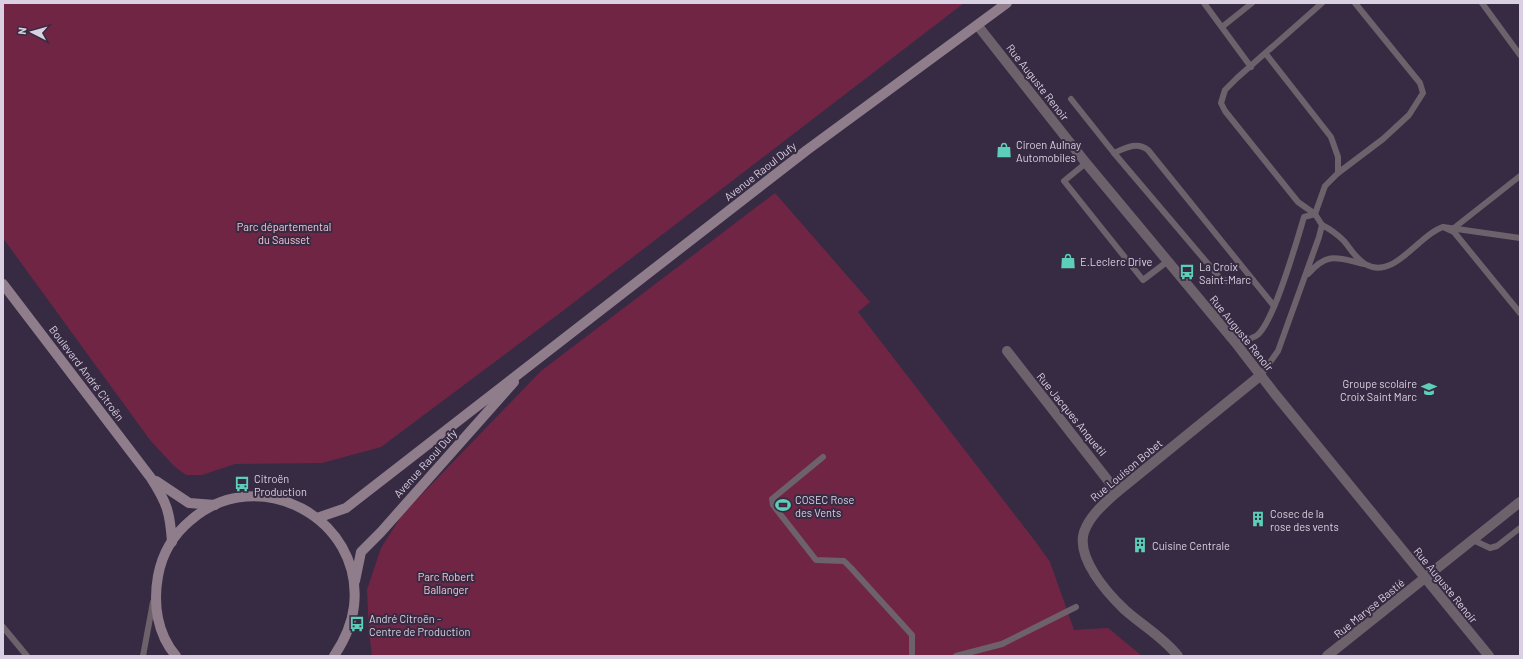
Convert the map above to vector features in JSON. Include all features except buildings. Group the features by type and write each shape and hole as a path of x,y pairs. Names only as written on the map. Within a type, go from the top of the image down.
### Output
{"main road":[{"name":"Avenue Raoul Dufy","path":"318,518 346,508 807,150 978,26 1007,3"},
{"name":"Boulevard André Citroën","path":"3,284 151,478 165,499 170,517 172,542"},
{"name":"Avenue Raoul Dufy","path":"354,587 361,552 381,532 531,363"},
{"name":"Boulevard André Citroën","path":"151,478 189,503 215,505"},
{"path":"176,656 162,633 157,612 156,591 160,566 172,542 184,527 198,514 215,505 232,499 250,496 268,497 297,506 318,518 332,532 343,549 350,567 354,587 354,606 351,624 344,642 334,656"}],"street":[{"name":"Rue Auguste Renoir","path":"978,26 1086,163 1232,338 1489,656"},
{"name":"Rue Jacques Anquetil","path":"1007,351 1117,492"},
{"name":"Rue Louison Bobet","path":"1178,656 1167,643 1117,602 1090,568 1086,560 1082,541 1087,524 1097,510 1117,492 1261,375"},
{"name":"Rue Maryse Bastié","path":"1327,656 1520,502"}],"lane":[{"path":"1204,3 1251,66"},
{"path":"1222,27 1252,3"},
{"path":"1321,3 1226,90 1221,103 1225,111 1298,202 1315,214 1322,225 1332,230 1344,242 1354,256 1365,264"},
{"path":"1315,214 1325,186 1338,173 1383,139 1409,115 1423,93 1420,84 1355,3"},
{"path":"1482,3 1520,55"},
{"path":"1266,54 1331,137 1338,157 1338,173"},
{"path":"1071,99 1114,153 1220,278 1229,282 1253,280"},
{"path":"1114,153 1135,145 1143,146 1148,150 1274,306"},
{"path":"1086,163 1064,181 1143,280 1168,261"},
{"path":"1454,228 1520,176"},
{"path":"1232,338 1246,340 1256,337 1268,322 1304,217 1315,214"},
{"path":"1261,375 1278,351 1322,225"},
{"path":"1443,226 1454,232 1517,307 1520,313"},
{"path":"1304,278 1319,262 1328,258 1346,259 1383,268 1390,266 1436,229 1443,226 1520,238"},
{"path":"823,457 772,499 773,505 816,560 844,561 851,568 912,635 912,656"},
{"path":"1473,540 1490,548 1498,546 1520,528"},
{"path":"143,656 156,591"},
{"path":"956,656 1002,644 1076,607"},
{"path":"3,627 27,656"}],"green space":[{"name":"Parc départemental du Sausset","path":"3,3 964,3 560,313 381,447 322,463 235,464 202,475 186,475 174,466 150,440 3,238"},
{"name":"COSEC Rose des Vents","path":"775,193 870,302 858,312 1050,562 1074,630 1108,628 1142,656 372,656 367,590 381,548 402,515 541,371"}],"place":[{"name":"Ciroen Aulnay Automobiles","path":"1004,150"},
{"name":"E.Leclerc Drive","path":"1068,261"},
{"name":"La Croix Saint-Marc","path":"1187,272"},
{"name":"Groupe scolaire Croix Saint Marc","path":"1429,389"},
{"name":"Citroën Production","path":"242,484"},
{"name":"COSEC Rose des Vents","path":"783,505"},
{"name":"Cosec de la rose des vents","path":"1258,519"},
{"name":"Cuisine Centrale","path":"1140,545"},
{"name":"André Citroën - Centre de Production","path":"357,624"}],"park label":[{"name":"Parc Robert Ballanger","path":"446,582"}]}
